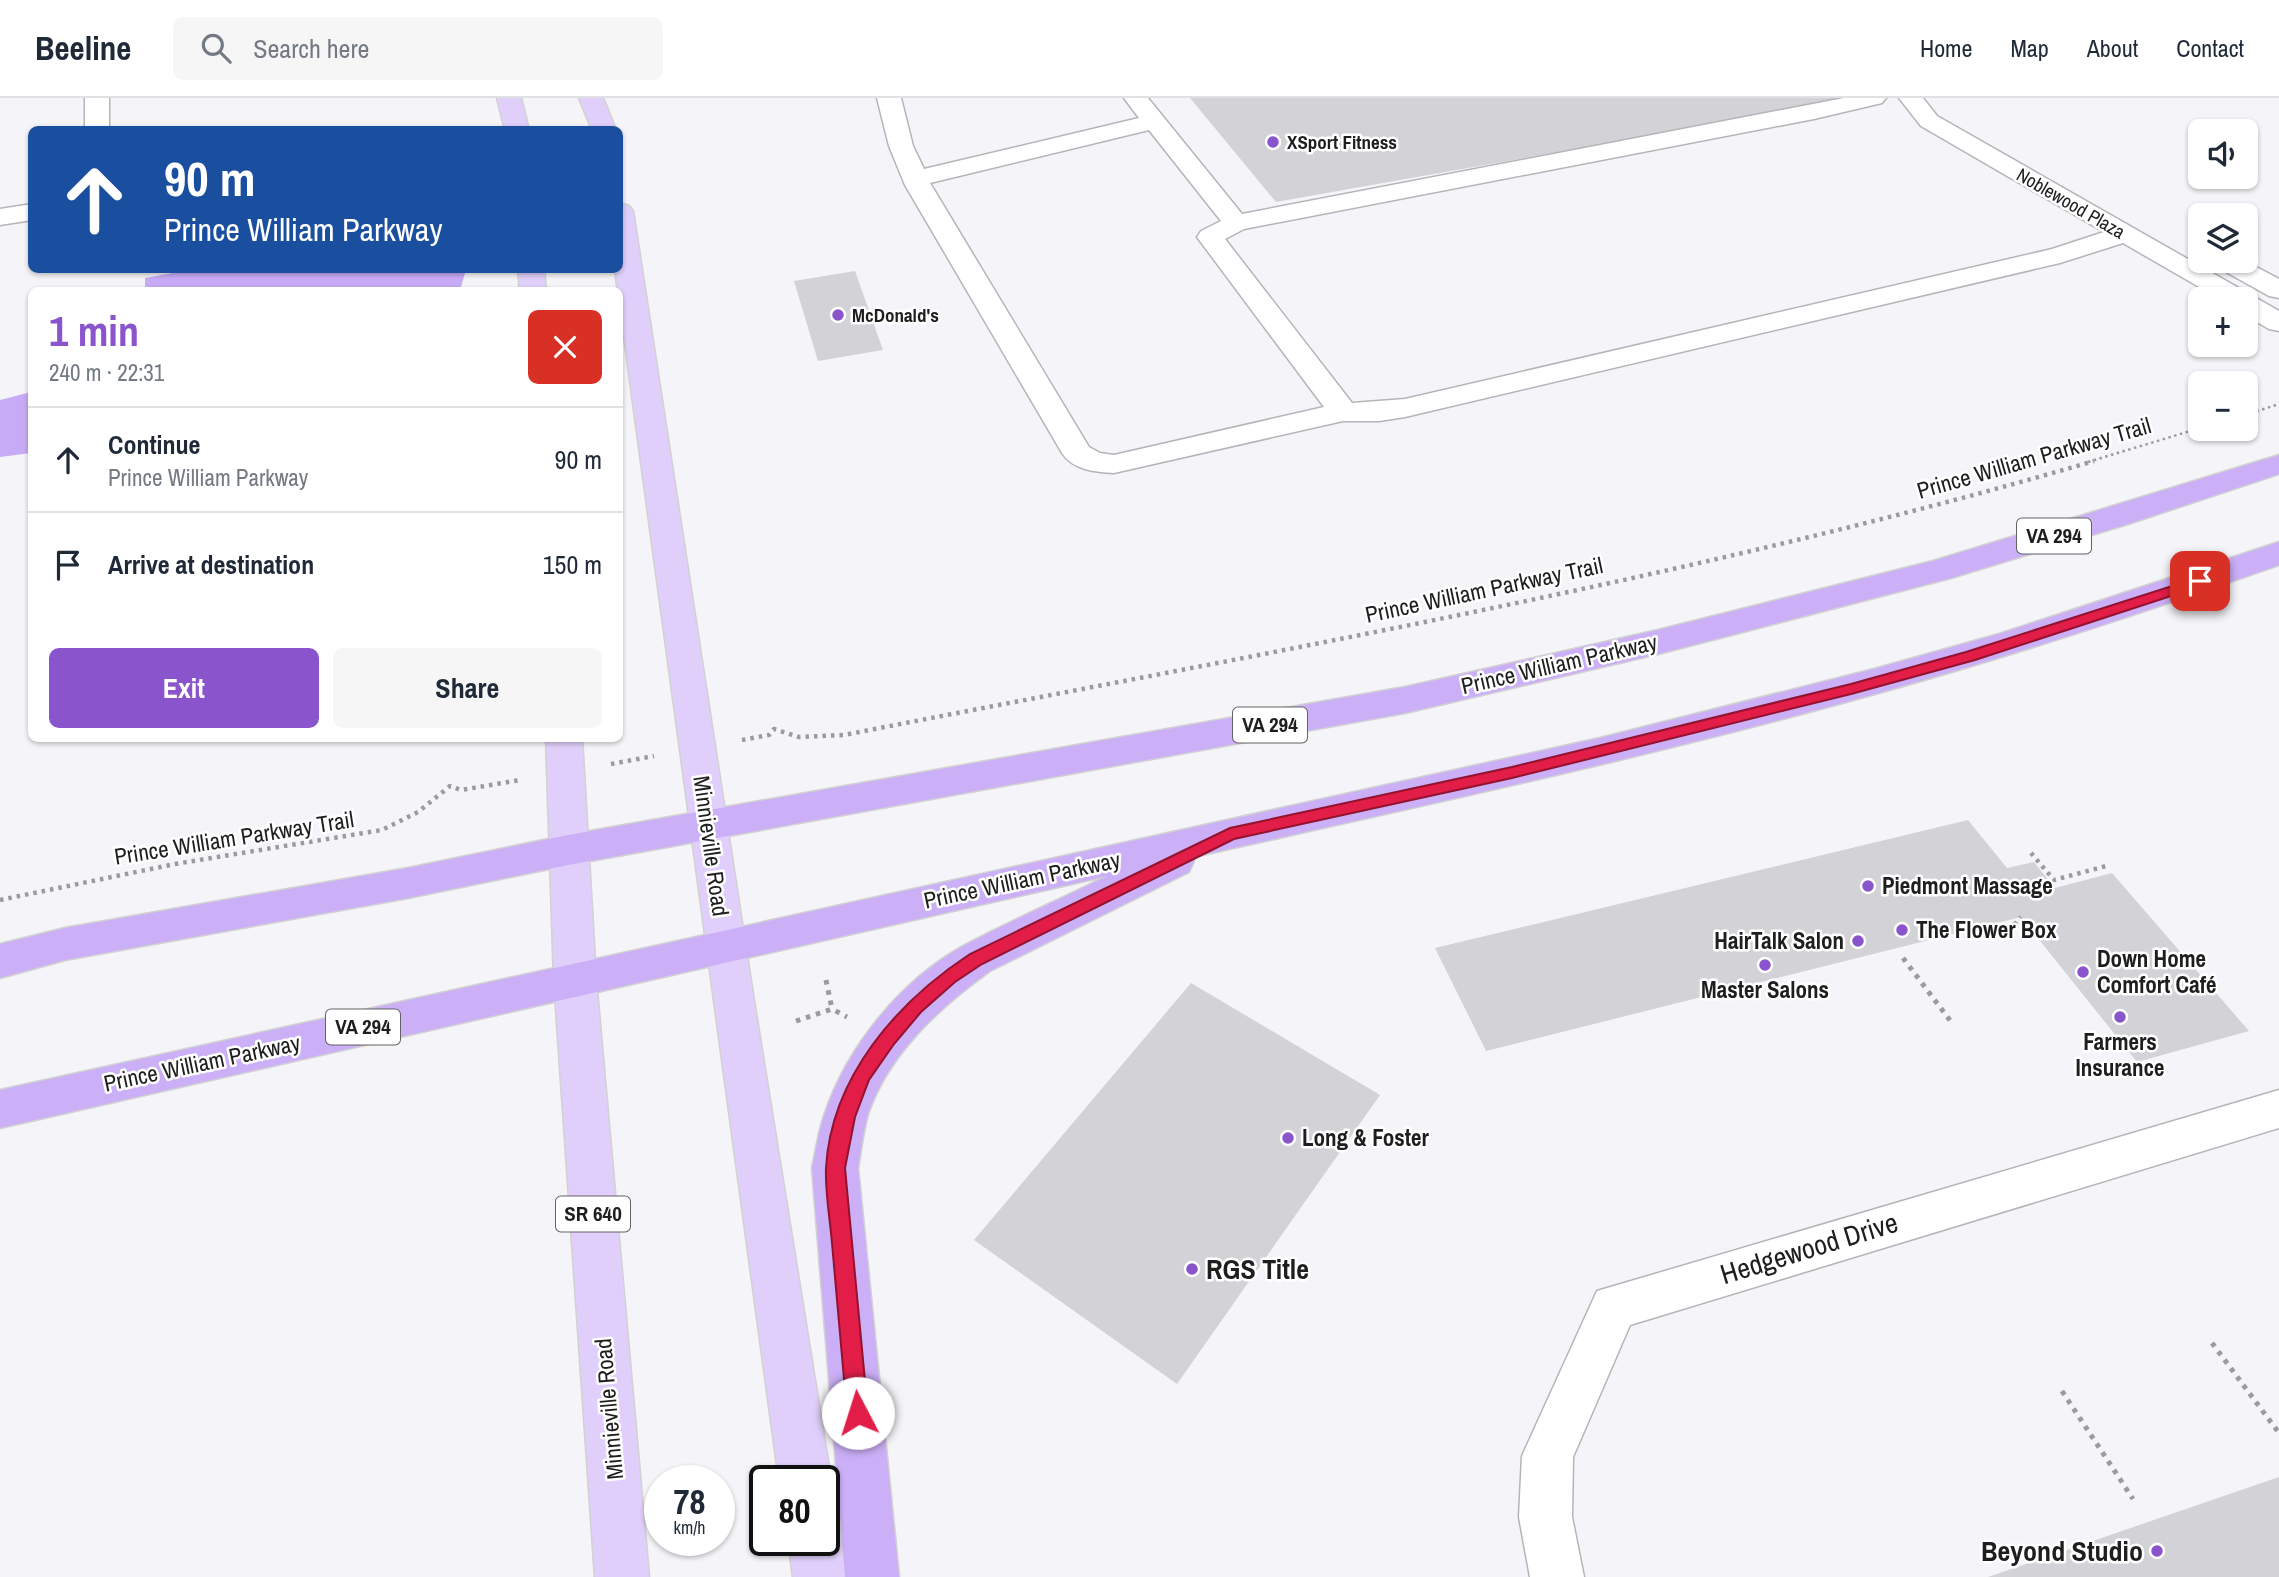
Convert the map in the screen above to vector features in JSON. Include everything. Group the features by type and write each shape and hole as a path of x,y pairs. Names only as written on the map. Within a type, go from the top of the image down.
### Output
{"highway":[{"name":"Prince William Parkway","path":"0,961 65,944 408,883 568,850 1405,700 1658,642 1939,570 2117,517 2279,464"},
{"name":"Prince William Parkway","path":"0,1110 575,979 1512,772 1851,689 1970,656 2279,553"},
{"path":"872,1577 835,1168 846,1117 862,1076 888,1038 915,1007 949,977 976,959 1230,834"}],"main road":[{"path":"509,98 516,126"},
{"path":"592,98 602,126"},
{"name":"Minnieville Road","path":"623,232 803,1465"},
{"name":"Minnieville Road","path":"564,742 575,979 622,1577"},
{"path":"817,1556 820,1577"}],"street":[{"path":"97,98 97,126"},
{"path":"890,98 901,146 915,180 1077,453 1093,461 1126,463 1343,412 1379,412 1405,408 2049,257 2126,234"},
{"path":"1136,98 1236,223"},
{"path":"1343,412 1210,237 1236,223 1814,112 1874,98"},
{"name":"Noblewood Plaza","path":"1912,98 1929,121 2218,287"},
{"name":"Noblewood Plaza","path":"1924,98 1961,114 2033,153"},
{"path":"915,180 1155,121"},
{"path":"0,217 28,213"},
{"path":"2248,273 2279,290"},
{"path":"2258,311 2279,323"},
{"name":"Hedgewood Drive","path":"1557,1577 1545,1522 1544,1482 1548,1456 1614,1307 2279,1109"}],"path":[{"path":"2258,411 2279,404"},
{"name":"Prince William Parkway Trail","path":"769,734 774,729 812,738 867,731 1362,634 1630,578 1866,522 2090,462 2188,432"},
{"name":"Prince William Parkway Trail","path":"0,900 175,864 382,830 418,812 450,786 460,790"},
{"path":"2031,853 2054,880 2110,865"},
{"path":"2009,931 2021,917"},
{"path":"1903,958 1952,1023"},
{"path":"796,1021 832,1009 826,979"},
{"path":"2212,1343 2279,1433"},
{"path":"2062,1391 2133,1499"}],"shaded area":[{"path":"172,273 465,273 461,287 145,287 145,278"},
{"path":"28,393 28,453 0,457 0,400"}],"building":[{"path":"1190,98 1836,99 1604,144 1276,202"},
{"name":"McDonald's","path":"855,271 883,350 818,361 794,281"},
{"path":"1968,820 2007,868 2034,862 2055,888 2112,873 2249,1031 2137,1062 2021,917 1486,1051 1435,948"},
{"path":"1191,983 1380,1095 1177,1384 974,1240"},
{"path":"2279,1477 2279,1577 1988,1577"}],"place":[{"name":"XSport Fitness","path":"1273,142"},
{"name":"McDonald's","path":"838,315"},
{"name":"Piedmont Massage","path":"1868,886"},
{"name":"The Flower Box","path":"1902,930"},
{"name":"HairTalk Salon","path":"1858,941"},
{"name":"Master Salons","path":"1765,965"},
{"name":"Down Home Comfort Café","path":"2083,972"},
{"name":"Farmers Insurance","path":"2120,1017"},
{"name":"Long & Foster","path":"1288,1138"},
{"name":"RGS Title","path":"1192,1269"},
{"name":"Beyond Studio","path":"2157,1551"}],"route":[{"path":"858,1413 835,1168 846,1117 862,1076 888,1038 915,1007 949,977 976,959 1230,834 1512,772 1851,689 1970,656 2200,581"}]}
